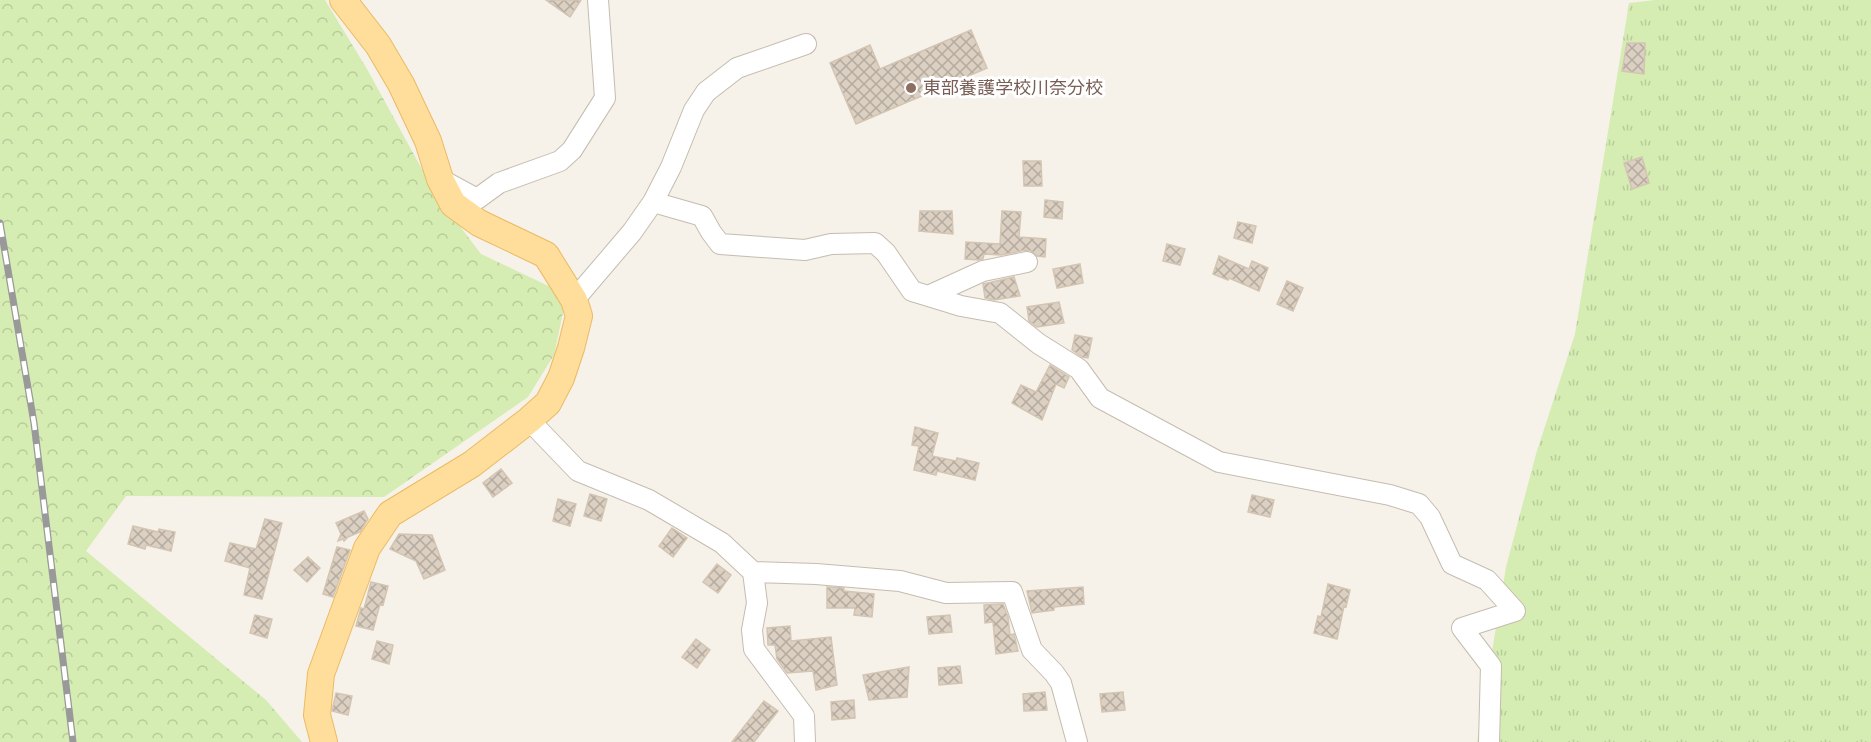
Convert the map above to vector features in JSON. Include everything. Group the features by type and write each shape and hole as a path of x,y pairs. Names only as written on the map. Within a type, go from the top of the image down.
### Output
{"main road":[{"path":"324,742 317,715 321,674 367,548 390,514 472,464 548,403 561,378 579,316 574,300 546,255 479,223 453,204 440,179 428,141 401,84 378,45 343,0"}],"street":[{"path":"440,179 477,199 499,183 560,161 572,150 605,98 598,0"},
{"path":"574,300 632,232 653,202 671,167 694,110 706,92 737,68 806,44"},
{"path":"653,202 702,216 720,244 805,250 831,244 875,243 886,253 912,291 961,306 1000,313 1039,344 1078,369 1100,399 1220,462 1390,495 1419,504 1430,517 1452,564 1487,580 1515,611 1462,628 1491,666 1489,742"},
{"path":"928,296 983,271 1027,262"},
{"path":"529,420 578,471 650,500 722,543 753,572 757,603 752,630 754,649 804,716 805,742"},
{"path":"753,572 816,574 900,581 946,593 1012,592 1032,650 1061,682 1077,742"}],"green space":[{"path":"0,0 325,0 367,69 435,193 481,254 557,290 564,308 554,355 528,397 384,497 126,496 86,551 266,700 302,742 0,742"},
{"path":"1655,0 1871,0 1871,742 1477,742 1506,567 1536,454 1575,334 1629,3"}],"building":[{"path":"546,0 581,0 570,17"},
{"path":"971,30 987,68 856,124 830,63 870,45 880,69"},
{"path":"1627,43 1645,43 1644,74 1622,71"},
{"path":"1642,157 1649,183 1632,189 1624,163"},
{"path":"1023,161 1041,161 1042,186 1024,186"},
{"path":"1045,200 1063,202 1062,219 1044,217"},
{"path":"920,211 952,211 953,234 919,231"},
{"path":"1002,211 1021,212 1019,237 1046,239 1045,257 1025,250 1001,255 984,254 983,259 979,260 965,259 966,242 1000,244"},
{"path":"1238,222 1256,226 1252,243 1234,238"},
{"path":"1167,244 1185,249 1180,265 1163,261"},
{"path":"1219,256 1249,269 1252,261 1268,268 1259,291 1213,274"},
{"path":"1080,264 1083,283 1057,288 1053,269"},
{"path":"1014,277 1020,296 994,300 985,298 983,284"},
{"path":"1287,281 1303,288 1293,311 1277,304"},
{"path":"1059,302 1064,323 1037,327 1029,321 1027,307"},
{"path":"1075,335 1092,338 1088,358 1072,350"},
{"path":"1050,365 1069,377 1064,388 1056,384 1042,420 1012,403 1021,385 1036,392"},
{"path":"915,427 938,433 932,456 979,463 975,480 937,471 936,475 914,470 919,446 912,445"},
{"path":"501,469 512,483 493,497 483,483"},
{"path":"590,494 607,499 601,521 584,516"},
{"path":"1252,495 1274,500 1270,517 1248,512"},
{"path":"558,499 576,504 570,526 553,521"},
{"path":"364,511 368,519 360,532 344,541 343,539 338,541 341,534 336,523"},
{"path":"265,519 282,523 262,599 244,595 250,568 225,561 230,543 256,549"},
{"path":"133,526 158,532 159,529 175,532 171,551 146,545 145,549 128,544"},
{"path":"672,528 687,538 673,557 659,546"},
{"path":"399,534 432,535 445,570 424,579 416,561 390,549"},
{"path":"337,547 350,550 333,597 323,594"},
{"path":"308,557 320,568 307,582 294,570"},
{"path":"717,564 731,575 718,593 703,582"},
{"path":"371,582 388,586 373,630 356,626 361,608 364,609"},
{"path":"1328,584 1350,590 1337,639 1314,633 1318,616 1321,617"},
{"path":"827,587 874,594 872,617 854,615 855,608 827,608"},
{"path":"1083,587 1084,604 1054,607 1054,610 1032,613 1027,591"},
{"path":"1003,604 1008,617 1010,635 1014,634 1018,651 996,654 993,622 985,623 984,605"},
{"path":"255,615 272,619 267,638 250,633"},
{"path":"950,615 952,632 929,634 927,617"},
{"path":"790,626 791,641 831,637 837,685 816,690 813,671 787,673 777,659 775,645 768,645 767,628"},
{"path":"696,639 710,650 697,668 682,657"},
{"path":"377,641 393,645 389,664 372,659"},
{"path":"960,666 962,683 939,685 938,668"},
{"path":"909,667 907,697 869,700 863,675"},
{"path":"1045,692 1047,710 1024,711 1023,694"},
{"path":"1123,692 1125,710 1102,712 1100,694"},
{"path":"336,693 352,696 348,715 332,711"},
{"path":"854,700 855,718 832,720 831,702"},
{"path":"764,701 778,711 754,742 732,742"}],"railway":[{"path":"0,223 34,423 73,742"}],"place":[{"name":"東部養護学校川奈分校","path":"911,88"}]}
